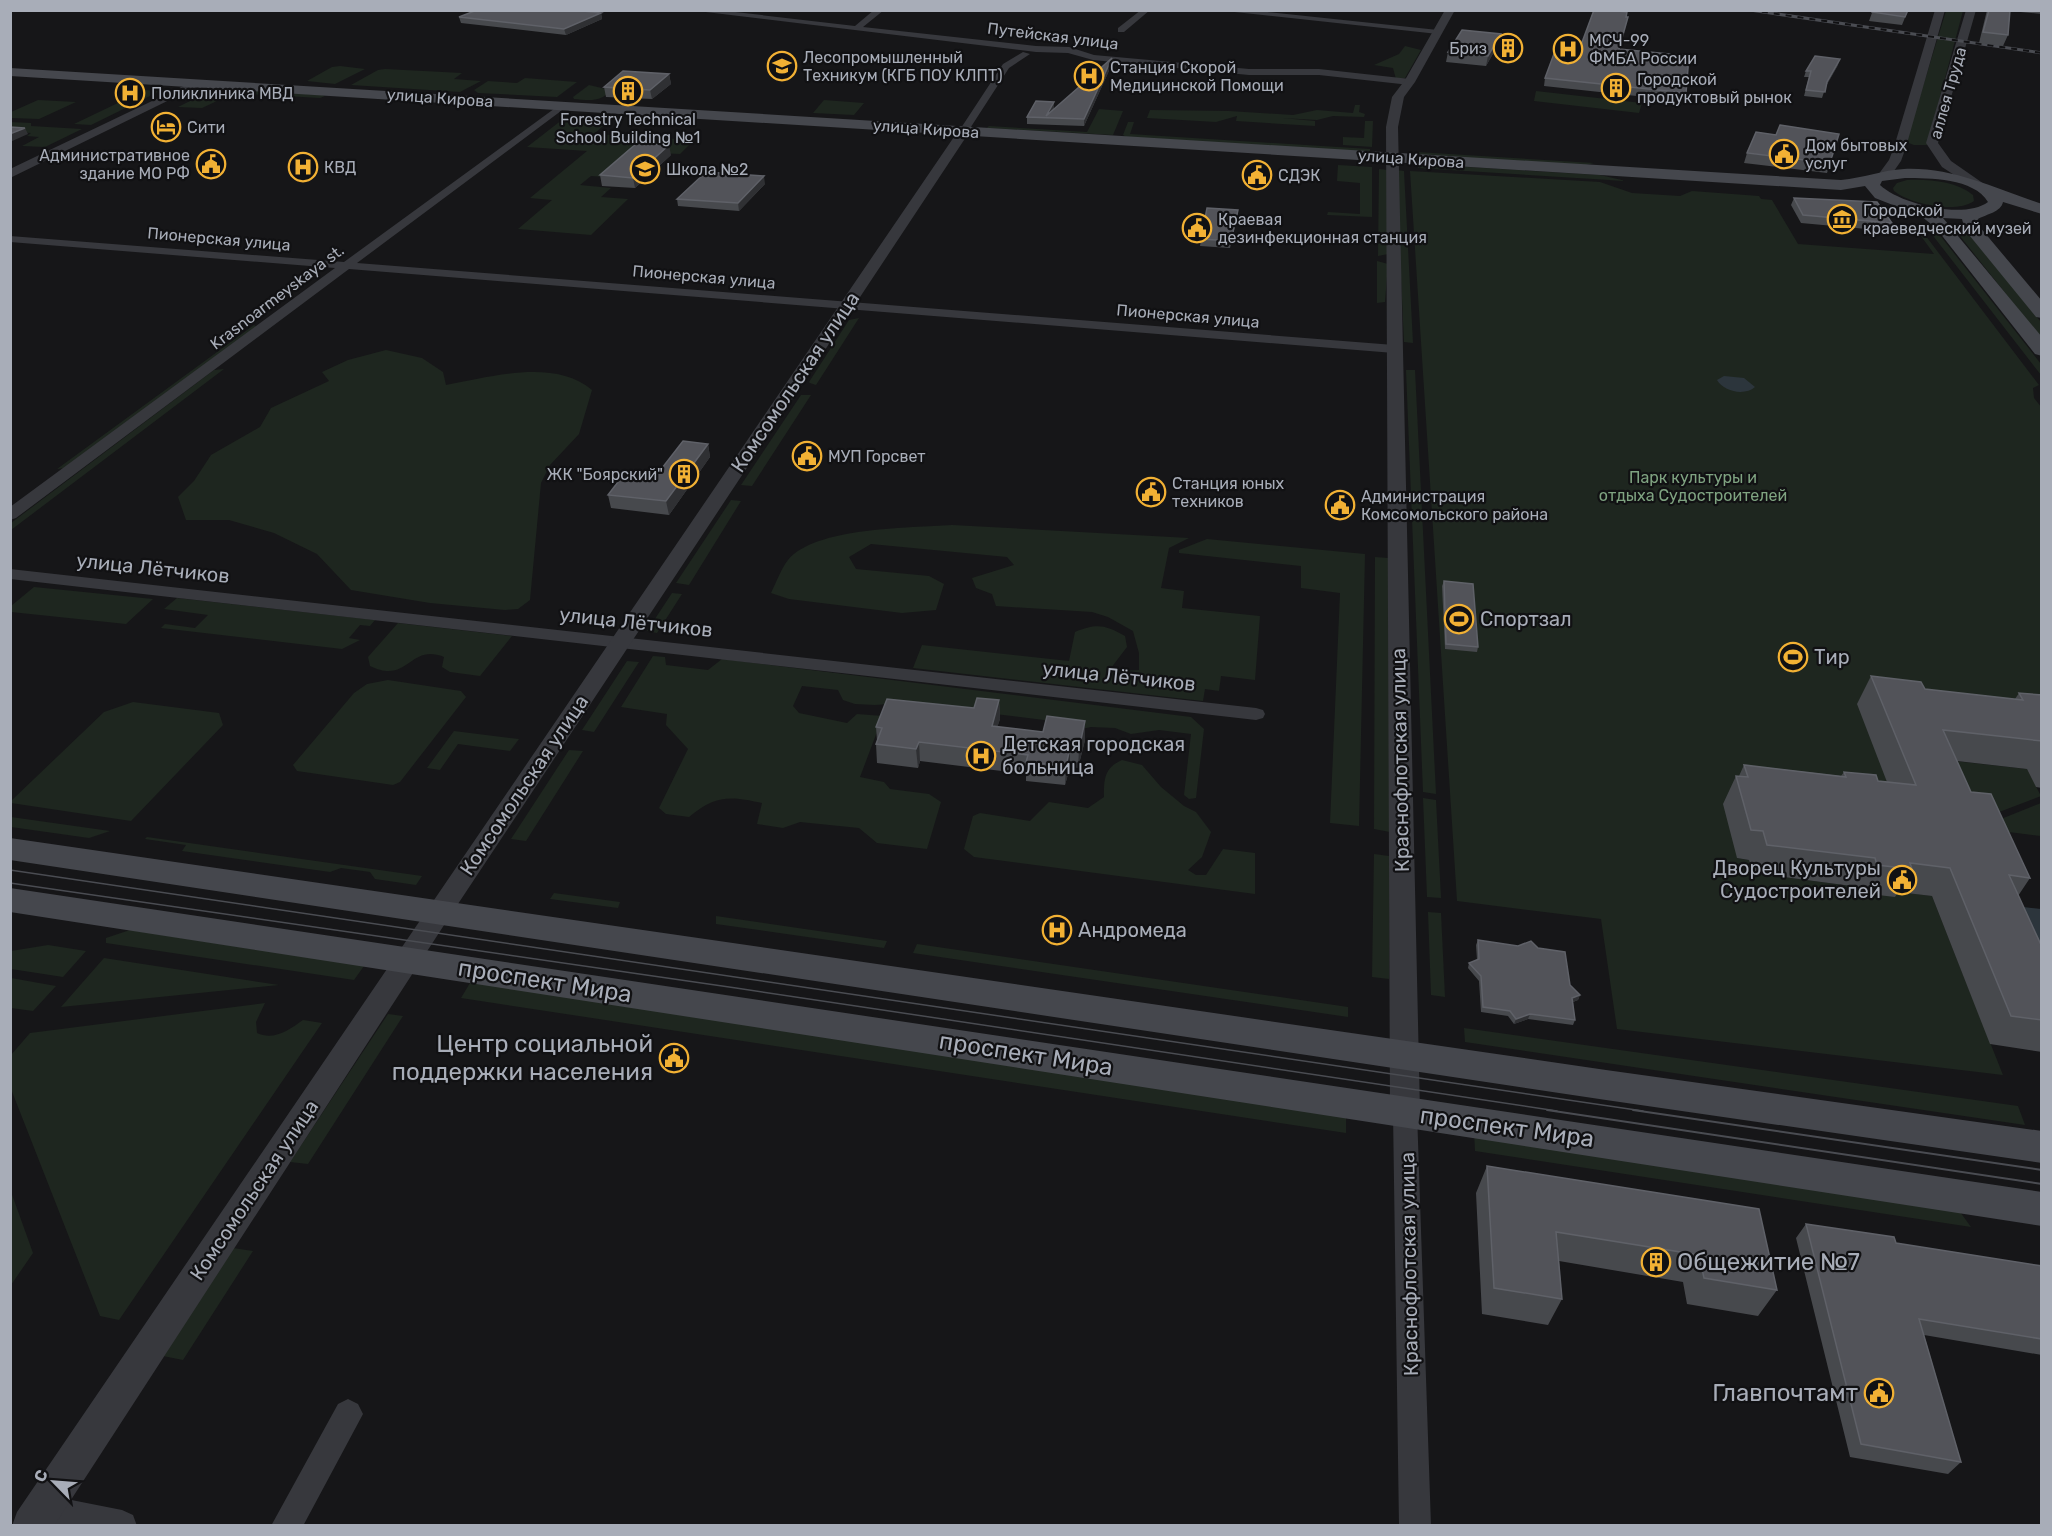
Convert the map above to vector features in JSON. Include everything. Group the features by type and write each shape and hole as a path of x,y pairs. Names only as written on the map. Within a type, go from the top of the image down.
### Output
{"main road":[{"name":"улица Кирова","path":"10,72 1841,185 1884,197 1912,208"},
{"name":"улица Кирова","path":"1841,185 1911,173 1954,179 1985,190"},
{"path":"1880,178 1872,186 1884,197"},
{"path":"1985,190 2042,210"},
{"path":"1985,190 1996,200 1995,207 1970,217 1971,227 2042,313"},
{"path":"1912,208 1946,213 2042,210"},
{"path":"1912,208 1927,213 1942,225 2042,350"},
{"path":"10,849 1606,1085 2042,1147"},
{"name":"проспект Мира","path":"10,900 2042,1209"}],"street":[{"name":"Путейская улица","path":"693,10 1036,49 1068,50 1093,57 1249,72 1318,72 1410,82"},
{"path":"858,27 880,10"},
{"path":"1121,30 1146,10"},
{"path":"1220,10 1438,32"},
{"name":"Краснофлотская улица","path":"1415,1526 1404,1054 1392,157 1394,107 1403,87 1410,82 1450,10"},
{"name":"аллея Труда","path":"1880,178 1895,161 1900,147 1940,10"},
{"name":"аллея Труда","path":"1971,10 1932,143 1946,164 1985,190"},
{"name":"Комсомольская улица","path":"36,1517 1006,66 1026,54"},
{"path":"10,174 196,83"},
{"name":"Krasnoarmeyskaya st.","path":"10,515 562,106"},
{"name":"Пионерская улица","path":"10,239 1394,349"},
{"name":"улица Лётчиков","path":"10,574 1256,714"},
{"path":"286,1526 348,1414"},
{"path":"36,1517 122,1526"}],"green space":[{"path":"1946,11 1963,11 1927,145 1914,145 1906,142"},
{"path":"1405,46 1421,50 1405,78 1396,79 1393,68 1374,65 1399,54"},
{"path":"332,67 365,69 335,84 307,81"},
{"path":"378,70 462,73 454,79 481,81 460,92 351,85"},
{"path":"525,78 577,82 557,97 478,93 474,90 488,81 517,83"},
{"path":"589,85 610,90 599,99 574,99 573,97"},
{"path":"218,89 325,96 320,98 213,92"},
{"path":"145,90 160,91 91,125 74,124"},
{"path":"1536,91 1642,103 1639,113 1534,101"},
{"path":"202,95 230,96 215,99 217,101 202,108 178,107"},
{"path":"38,100 76,102 39,119 11,118 11,112"},
{"path":"824,100 864,103 854,115 813,113"},
{"path":"1355,105 1360,105 1359,112 1365,114 1364,117 1333,116 1317,120 1282,118 1315,121 1315,126 1236,121 1237,116 1216,122 1147,118 1150,110 1293,115 1317,110 1353,113"},
{"path":"1099,109 1123,111 1113,135 987,128 989,126 1087,132"},
{"path":"567,116 611,119 594,134 694,140 680,154 636,152 620,178 591,176 580,185 611,188 601,197 628,199 591,235 518,229 552,200 530,198 587,151 527,147"},
{"path":"1365,121 1373,121 1372,147 1343,145 1343,137 1364,138"},
{"path":"10,122 31,123 31,126 82,129 45,147 22,146 39,137 27,136 31,133 11,132"},
{"path":"1128,122 1134,122 1130,134 1370,149 1370,152 1126,137 1123,135"},
{"path":"1417,152 1594,163 1586,165 1418,155"},
{"path":"1418,164 1600,175 1626,181 1418,168"},
{"path":"1338,165 1372,167 1372,217 1327,215 1328,212 1360,214 1360,183 1337,181"},
{"path":"1379,169 1388,170 1388,254 1378,256"},
{"path":"1396,170 1404,171 1413,343 1404,342"},
{"name":"Парк культуры и отдыха Судостроителей","path":"1410,171 1600,182 1632,193 1680,196 1692,191 1759,196 1761,199 1772,200 1798,244 1934,254 1913,225 1919,227 2039,385 2033,388 2034,398 2042,408 2041,702 1909,717 1900,813 1737,858 1749,860 1753,873 1859,887 1861,893 1893,891 1932,896 2003,1075 1617,1029 1601,919 1457,901"},
{"path":"1907,180 1950,184 1966,190 1973,195 1974,201 1966,205 1945,207 1911,200 1901,196 1893,188 1897,183"},
{"path":"1927,228 1935,229 2041,364 2041,375"},
{"path":"1956,231 1967,232 2041,322 2041,338"},
{"path":"1377,261 1388,264 1385,302 1377,303"},
{"path":"859,318 816,385 810,383 849,320"},
{"path":"254,325 257,327 65,468 57,469"},
{"path":"386,350 422,358 443,372 446,385 522,372 541,372 577,380 592,390 579,434 550,465 541,483 530,600 518,609 505,610 430,603 351,590 317,554 274,533 229,520 186,520 178,497 194,481 211,455 260,427 271,408 329,381 322,372 348,360"},
{"path":"224,369 11,530 11,523 214,370"},
{"path":"1406,370 1415,370 1436,794 1423,792"},
{"path":"801,395 811,395 752,486 741,485"},
{"path":"731,500 741,501 689,585 676,583"},
{"path":"952,525 1189,538 1169,548 1161,588 1184,591 1182,608 1260,616 1255,680 1221,676 1219,691 1205,689 1203,701 913,668 922,645 1069,661 1075,632 1101,626 1125,636 1127,647 1111,668 1121,671 1139,670 1139,653 1133,631 1108,617 1092,612 996,606 992,594 976,588 972,578 1014,565 1007,557 871,544 849,557 856,569 929,576 944,584 936,610 902,613 789,599 771,593 788,560 801,549 819,541 864,531"},
{"path":"1207,539 1365,554 1359,826 1330,823 1340,593 1301,588 1301,566 1179,553 1179,550"},
{"path":"1375,557 1388,558 1390,832 1374,829"},
{"path":"34,587 153,599 126,624 11,612 11,606"},
{"path":"672,593 682,594 657,633 647,631"},
{"path":"177,598 375,620 370,626 360,625 349,638 360,640 342,649 161,628 165,624 195,628 208,615 164,609"},
{"path":"398,623 512,636 480,676 450,672 442,667 444,657 432,654 423,655 393,671 370,666 368,657"},
{"path":"653,656 665,657 666,665 708,670 722,659 1191,717 1204,729 1196,798 1189,799 1184,795 1191,734 1159,730 1131,734 1115,728 1091,727 1077,730 1059,728 1044,720 903,703 855,704 843,700 838,690 802,686 793,706 799,713 847,723 857,714 883,716 860,777 884,782 890,789 929,794 941,802 927,849 877,843 859,828 800,822 783,828 757,824 762,803 740,799 715,801 689,817 666,814 659,808 688,749 666,725 667,714 621,707"},
{"path":"627,661 639,662 594,732 582,730"},
{"path":"388,680 461,691 466,697 400,782 393,785 297,771 293,765 354,693 367,684"},
{"path":"133,702 219,713 223,725 131,821 11,803 104,712"},
{"path":"454,731 519,739 510,751 458,744 440,770 427,768"},
{"path":"569,750 583,751 526,841 511,839"},
{"path":"1927,758 2027,769 2041,796 1973,822"},
{"path":"1122,760 1142,765 1161,787 1184,806 1196,812 1211,832 1202,857 1188,870 1196,875 1206,875 1223,849 1255,853 1255,894 974,857 964,849 973,816 980,813 1030,821 1049,802 1088,808 1104,797 1108,770"},
{"path":"1423,798 1436,800 1441,898 1427,897"},
{"path":"2041,803 2041,836 2001,831 1996,821"},
{"path":"11,817 110,831 89,838 11,827"},
{"path":"147,837 422,876 416,885 375,879 370,872 341,868 330,872 182,851 186,845 145,839"},
{"path":"1374,854 1389,856 1389,979 1372,977"},
{"path":"554,893 620,902 618,908 550,899"},
{"path":"1428,912 1441,913 1445,997 1431,995"},
{"path":"716,916 887,941 884,948 716,924"},
{"path":"130,930 364,966 354,980 106,943 106,938"},
{"path":"917,944 1348,1007 1348,1017 913,953"},
{"path":"48,945 86,951 63,977 11,969 11,951"},
{"path":"104,958 279,985 61,1007"},
{"path":"11,978 56,986 33,1011 11,1008"},
{"path":"473,978 1346,1110 1346,1133 461,998"},
{"path":"265,1003 256,1022 257,1033 275,1035 287,1031 303,1020 322,1023 119,1320 100,1316 11,1089 11,1055 30,1033"},
{"path":"388,1014 403,1016 308,1164 290,1162"},
{"path":"1464,1028 2018,1106 2025,1125 1465,1042"},
{"path":"1474,1131 1955,1205 1971,1227 1475,1151"},
{"path":"10,1189 33,1253 11,1285 10,1285"},
{"path":"233,1248 253,1251 183,1360 163,1356"}],"shaded area":[{"path":"1724,376 1744,378 1755,387 1740,392 1729,390 1717,380"},
{"path":"2023,907 2041,909 2041,947"}],"building":[{"path":"477,10 583,10 601,13 564,29 459,17"},
{"path":"1594,10 1627,12 1626,17 1628,17 1619,49 1689,56 1686,93 1545,78 1558,43 1581,45"},
{"path":"1873,10 1908,10 1905,17 1872,12"},
{"path":"1989,10 2010,10 2008,35 1983,32"},
{"path":"1462,30 1501,34 1488,56 1448,52"},
{"path":"1815,56 1840,59 1827,82 1825,92 1806,90 1811,71 1806,71"},
{"path":"1112,58 1084,119 1027,117 1036,101 1054,102 1046,116"},
{"path":"623,71 669,74 650,90 604,87"},
{"path":"1780,125 1839,134 1830,163 1747,153 1756,132 1776,135"},
{"path":"10,127 25,128 10,134"},
{"path":"637,143 669,145 633,178 600,175"},
{"path":"706,172 764,176 738,203 677,199"},
{"path":"1794,198 1877,202 1892,223 1803,215"},
{"path":"1207,208 1238,210 1231,241 1201,239"},
{"path":"683,441 708,444 666,501 608,495 621,478 652,481"},
{"name":"Спортзал","path":"1444,581 1473,584 1478,647 1446,644"},
{"path":"1871,676 1921,682 1925,689 2023,700 2019,693 2042,695 2042,741 1943,730 1971,792 1991,794 2030,878 2009,875 2042,947 2042,1020 2011,1016 1950,868 1910,863 1912,869 1877,865 1875,858 1767,845 1763,831 1751,830 1736,776 1748,777 1744,765 1846,777 1844,772 1876,775 1878,781 1916,785"},
{"path":"977,698 999,700 992,726 1043,732 1047,716 1085,721 1079,749 1070,748 1066,766 1026,762 1028,755 919,742 916,749 876,744 882,728 876,727 887,699 974,708"},
{"path":"1478,940 1518,946 1531,941 1538,948 1565,952 1570,985 1580,995 1572,998 1575,1020 1530,1014 1516,1019 1510,1011 1483,1007 1481,976 1469,963 1479,959"},
{"path":"1487,1166 1759,1209 1777,1290 1704,1278 1699,1255 1556,1232 1562,1299 1494,1288"},
{"name":"Главпочтамт","path":"1806,1224 1894,1237 1896,1243 2042,1266 2042,1339 1919,1319 1961,1462 1861,1444"}],"tram line":[{"path":"10,870 1643,1111"},
{"path":"10,883 736,988 1557,1111"},
{"path":"1547,1110 2042,1184"},
{"path":"1633,1110 2042,1170"}],"railway":[{"path":"1750,10 2042,53"}],"place":[{"name":"Бриз","path":"1508,48"},
{"name":"МСЧ-99 ФМБА России","path":"1568,49"},
{"name":"Лесопромышленный Техникум (КГБ ПОУ КЛПТ)","path":"782,66"},
{"name":"Станция Скорой Медицинской Помощи","path":"1089,76"},
{"name":"Городской продуктовый рынок","path":"1616,88"},
{"name":"Forestry Technical School Building №1","path":"628,91"},
{"name":"Поликлиника МВД","path":"130,93"},
{"name":"Сити","path":"166,127"},
{"name":"Дом бытовых услуг","path":"1784,154"},
{"name":"Административное здание МО РФ","path":"211,164"},
{"name":"КВД","path":"303,167"},
{"name":"Школа №2","path":"645,169"},
{"name":"СДЭК","path":"1257,175"},
{"name":"Городской краеведческий музей","path":"1842,219"},
{"name":"Краевая дезинфекционная станция","path":"1197,228"},
{"name":"МУП Горсвет","path":"807,456"},
{"name":"ЖК \"Боярский\"","path":"684,474"},
{"name":"Станция юных техников","path":"1151,492"},
{"name":"Администрация Комсомольского района","path":"1340,505"},
{"name":"Спортзал","path":"1459,619"},
{"name":"Тир","path":"1793,657"},
{"name":"Детская городская больница","path":"981,756"},
{"name":"Дворец Культуры Судостроителей","path":"1902,880"},
{"name":"Андромеда","path":"1057,930"},
{"name":"Центр социальной поддержки населения","path":"674,1058"},
{"name":"Общежитие №7","path":"1656,1262"},
{"name":"Главпочтамт","path":"1879,1393"}]}
